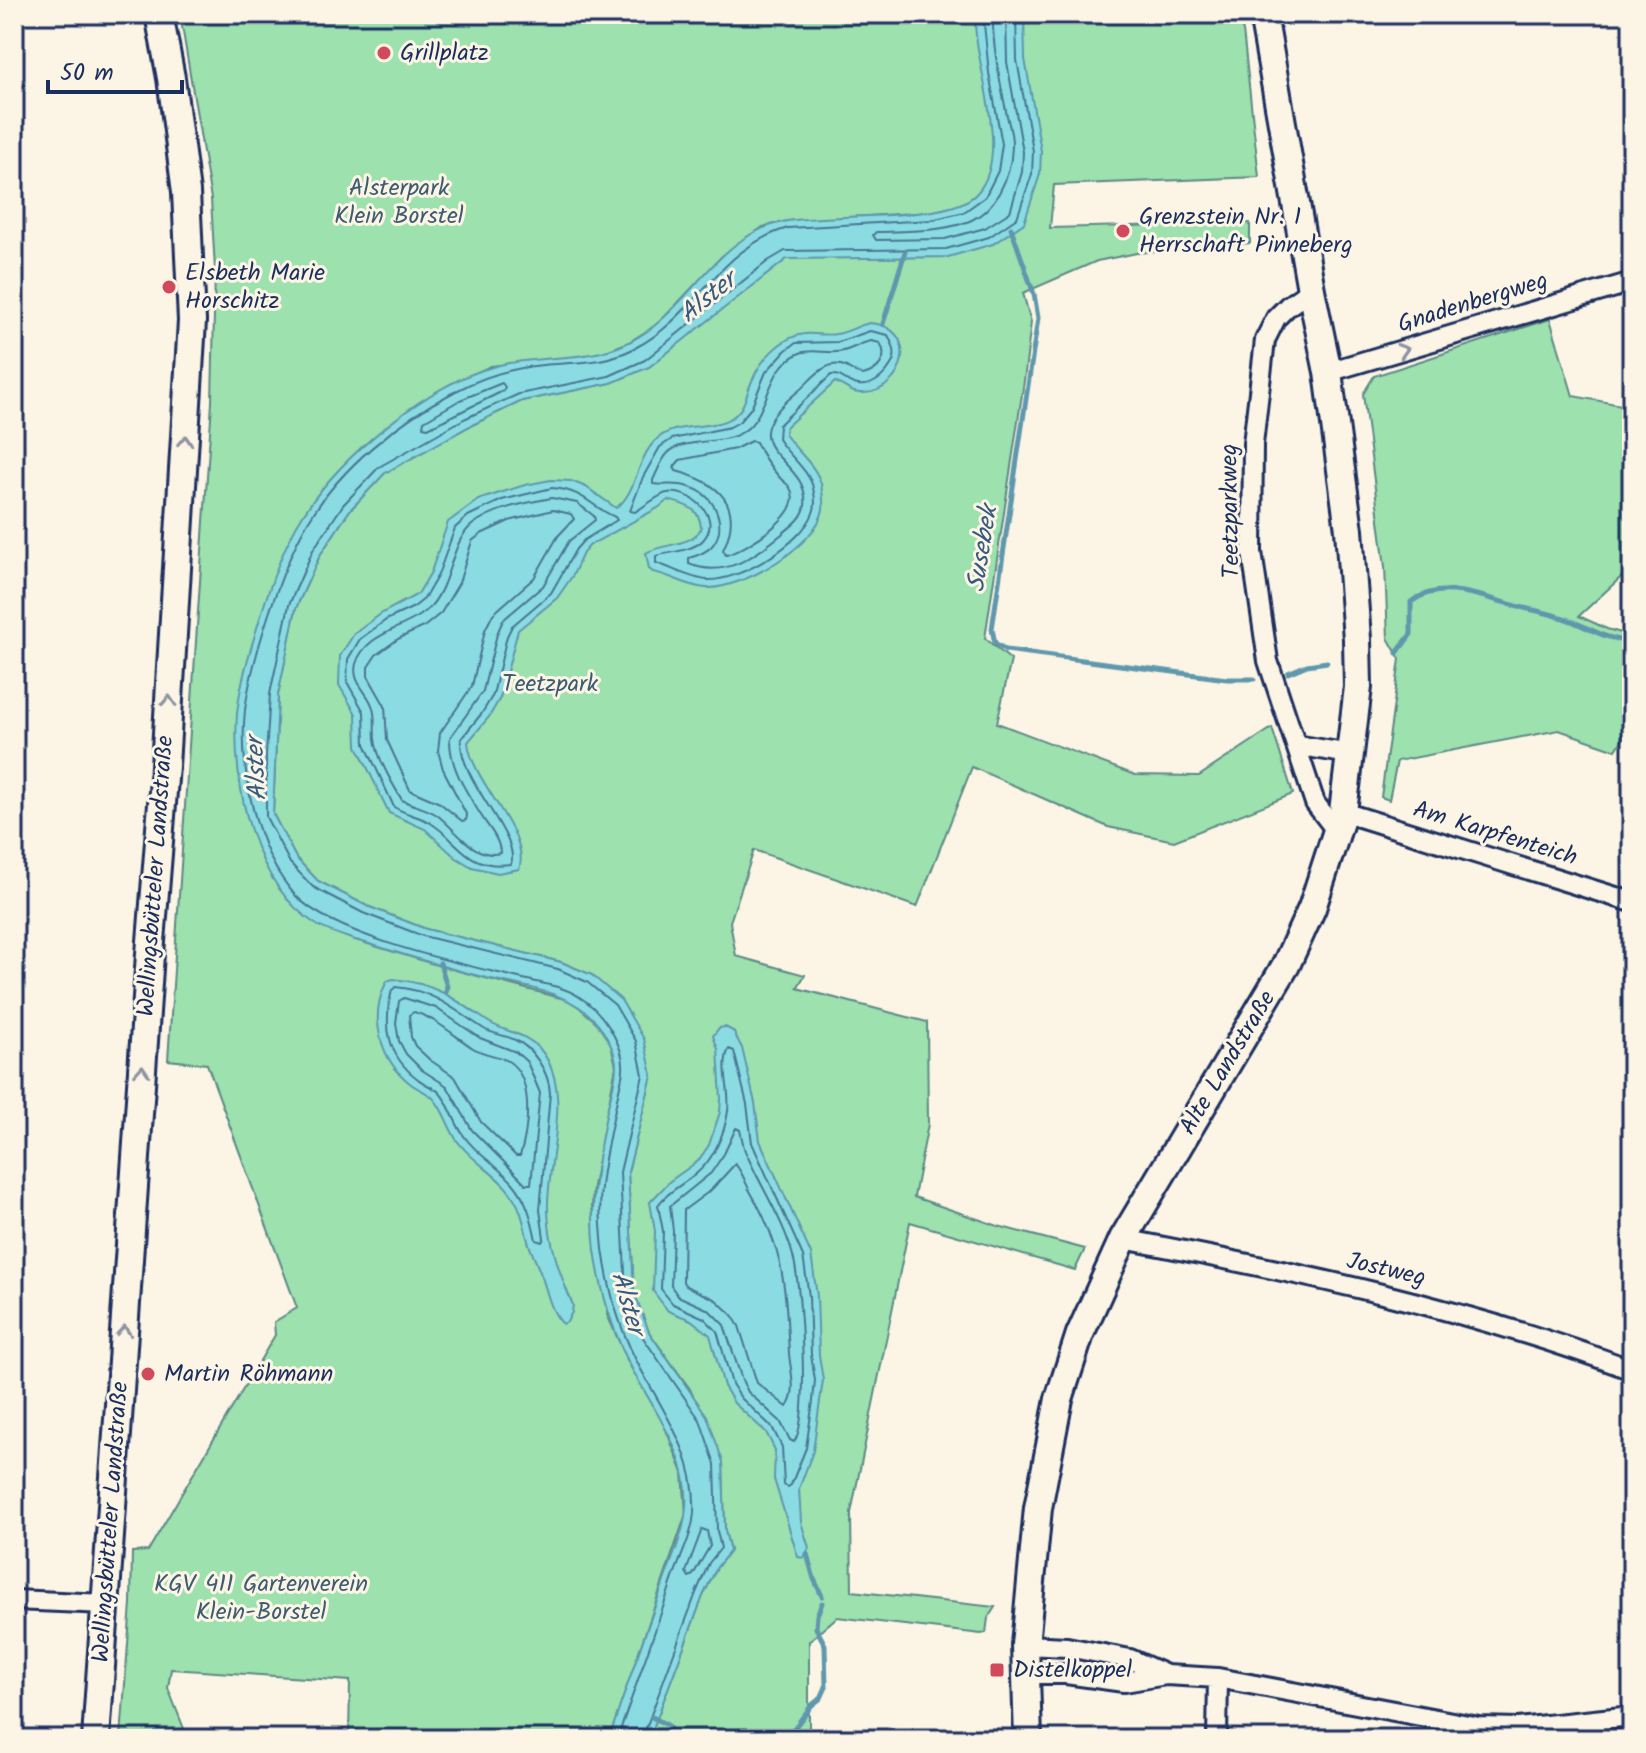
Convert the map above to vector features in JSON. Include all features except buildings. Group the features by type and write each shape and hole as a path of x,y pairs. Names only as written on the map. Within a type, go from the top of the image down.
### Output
{"main road":[{"name":"Wellingsbütteler Landstraße","path":"96,1739 165,766 192,321 186,192 159,14"},
{"name":"Alte Landstraße","path":"1028,1739 1025,1645 1038,1508 1059,1399 1080,1334 1123,1239 1272,993 1312,908 1341,822 1358,687 1349,530 1328,372 1263,14"}],"street":[{"name":"Gnadenbergweg","path":"1328,372 1632,282"},
{"name":"Teetzparkweg","path":"1311,290 1288,306 1269,329 1253,444 1252,552 1268,661 1315,803 1341,822"},
{"path":"1296,745 1350,754"},
{"name":"Am Karpfenteich","path":"1341,822 1632,902"},
{"name":"Jostweg","path":"1123,1239 1407,1299 1503,1325 1632,1370"},
{"path":"14,1600 106,1604"},
{"path":"1025,1645 1067,1647 1130,1659 1166,1675"},
{"path":"1025,1674 1066,1674 1124,1682 1166,1675 1218,1678 1479,1727 1518,1728 1632,1716"},
{"path":"1217,1739 1218,1678"}],"green space":[{"path":"180,14 1236,14 1243,31 1259,177 1054,185 1050,228 1250,223 1250,243 1137,253 1097,261 1023,293 1031,322 985,638 1011,660 997,723 1135,775 1199,776 1272,728 1293,794 1174,841 1108,827 972,767 917,907 754,850 730,922 736,956 805,975 797,988 927,1022 928,1124 914,1197 998,1226 1085,1249 1075,1270 910,1222 851,1513 852,1591 995,1607 988,1618 986,1633 981,1634 837,1617 809,1641 809,1739 649,1739 703,1596 717,1567 730,1551 725,1531 723,1462 690,1389 649,1332 634,1292 628,1172 652,1075 592,975 561,962 426,929 367,906 318,881 296,858 273,814 278,695 296,608 320,555 350,510 385,473 522,401 611,383 649,367 787,258 948,257 961,205 930,212 787,221 763,227 722,256 658,324 629,342 599,354 491,366 451,384 410,409 362,447 330,480 302,517 280,562 248,663 265,864 288,900 318,925 349,938 572,1001 596,1022 611,1045 616,1066 593,1186 596,1252 609,1319 629,1364 663,1422 683,1473 686,1514 609,1739 349,1739 350,1681 171,1669 168,1688 188,1739 121,1737 132,1552 148,1551 275,1335 274,1322 297,1308 207,1064 168,1060 212,402 215,270 211,199"},
{"path":"1550,319 1573,396 1632,407 1632,567 1579,616 1632,636 1632,724 1616,750 1559,730 1397,761 1389,800 1381,797 1400,659 1388,638 1385,567 1363,394 1374,376"}],"water":[{"name":"Alster","path":"975,14 1024,14 1025,59 1041,151 1040,174 1024,223 993,244 948,257 787,259 649,367 611,383 522,401 468,427 385,473 350,510 320,555 296,608 278,695 273,814 296,858 318,881 367,906 426,929 561,962 592,975 621,1000 644,1039 652,1075 628,1172 634,1292 649,1332 707,1416 723,1462 725,1531 730,1551 717,1567 703,1596 649,1739 609,1739 681,1534 686,1494 677,1453 615,1331 597,1264 593,1199 615,1078 614,1054 596,1022 585,1011 558,996 338,934 317,925 295,907 262,859 243,801 236,742 241,690 273,578 303,515 339,469 415,405 469,375 496,366 581,356 629,342 669,313 720,258 759,230 803,219 886,216 940,210 976,194 987,177 992,156 992,133"},
{"path":"870,323 886,327 897,336 902,347 902,360 889,383 877,390 859,393 835,382 786,427 785,434 810,464 821,484 823,509 808,537 776,563 738,582 721,587 699,587 649,569 646,553 691,539 701,528 695,511 668,500 590,545 557,598 518,630 500,698 468,742 479,774 517,840 521,855 519,869 498,873 472,867 455,857 425,829 389,813 357,746 356,714 339,685 340,656 354,634 382,613 418,594 431,572 448,522 478,500 551,480 571,481 586,487 616,508 628,494 644,457 656,440 673,430 722,422 736,415 760,365 780,344 796,336 840,333"},
{"path":"393,979 432,988 494,1025 527,1039 540,1049 550,1066 556,1085 557,1105 549,1192 550,1235 573,1305 567,1322 563,1324 552,1307 515,1200 502,1183 463,1147 436,1101 400,1074 385,1050 380,1037 378,1009 387,981"},
{"path":"719,1028 733,1031 742,1048 760,1141 811,1254 823,1380 813,1451 799,1489 801,1522 809,1548 804,1558 798,1557 774,1479 775,1450 766,1432 734,1403 724,1386 710,1335 691,1320 668,1311 653,1291 655,1231 650,1202 670,1181 698,1161 709,1145 721,1099 718,1049 713,1036"}],"waterway":[{"name":"Susebek","path":"1011,228 1034,294 1038,318 992,629 995,643 1006,650 1227,679 1254,679"},
{"path":"883,324 905,252"},
{"name":"Susebek","path":"1397,653 1411,634 1411,602 1422,595 1448,591 1475,594 1551,614 1609,637 1632,642"},
{"name":"Susebek","path":"1288,673 1307,665 1327,662"},
{"path":"440,963 446,992"},
{"path":"807,1554 822,1596"},
{"path":"786,1739 821,1698 826,1687 825,1645 816,1628 822,1603"},
{"path":"652,1717 667,1725 677,1739"}],"place":[{"name":"Grillplatz","path":"384,53"},
{"name":"Grenzstein Nr. 1 Herrschaft Pinneberg","path":"1123,231"},
{"name":"Elsbeth Marie Horschitz","path":"169,287"},
{"name":"Martin Röhmann","path":"148,1374"},
{"name":"Distelkoppel","path":"997,1670"}],"park label":[{"name":"Alsterpark Klein Borstel","path":"399,202"},
{"name":"Teetzpark","path":"550,684"},
{"name":"KGV 411 Gartenverein Klein-Borstel","path":"261,1598"}]}
